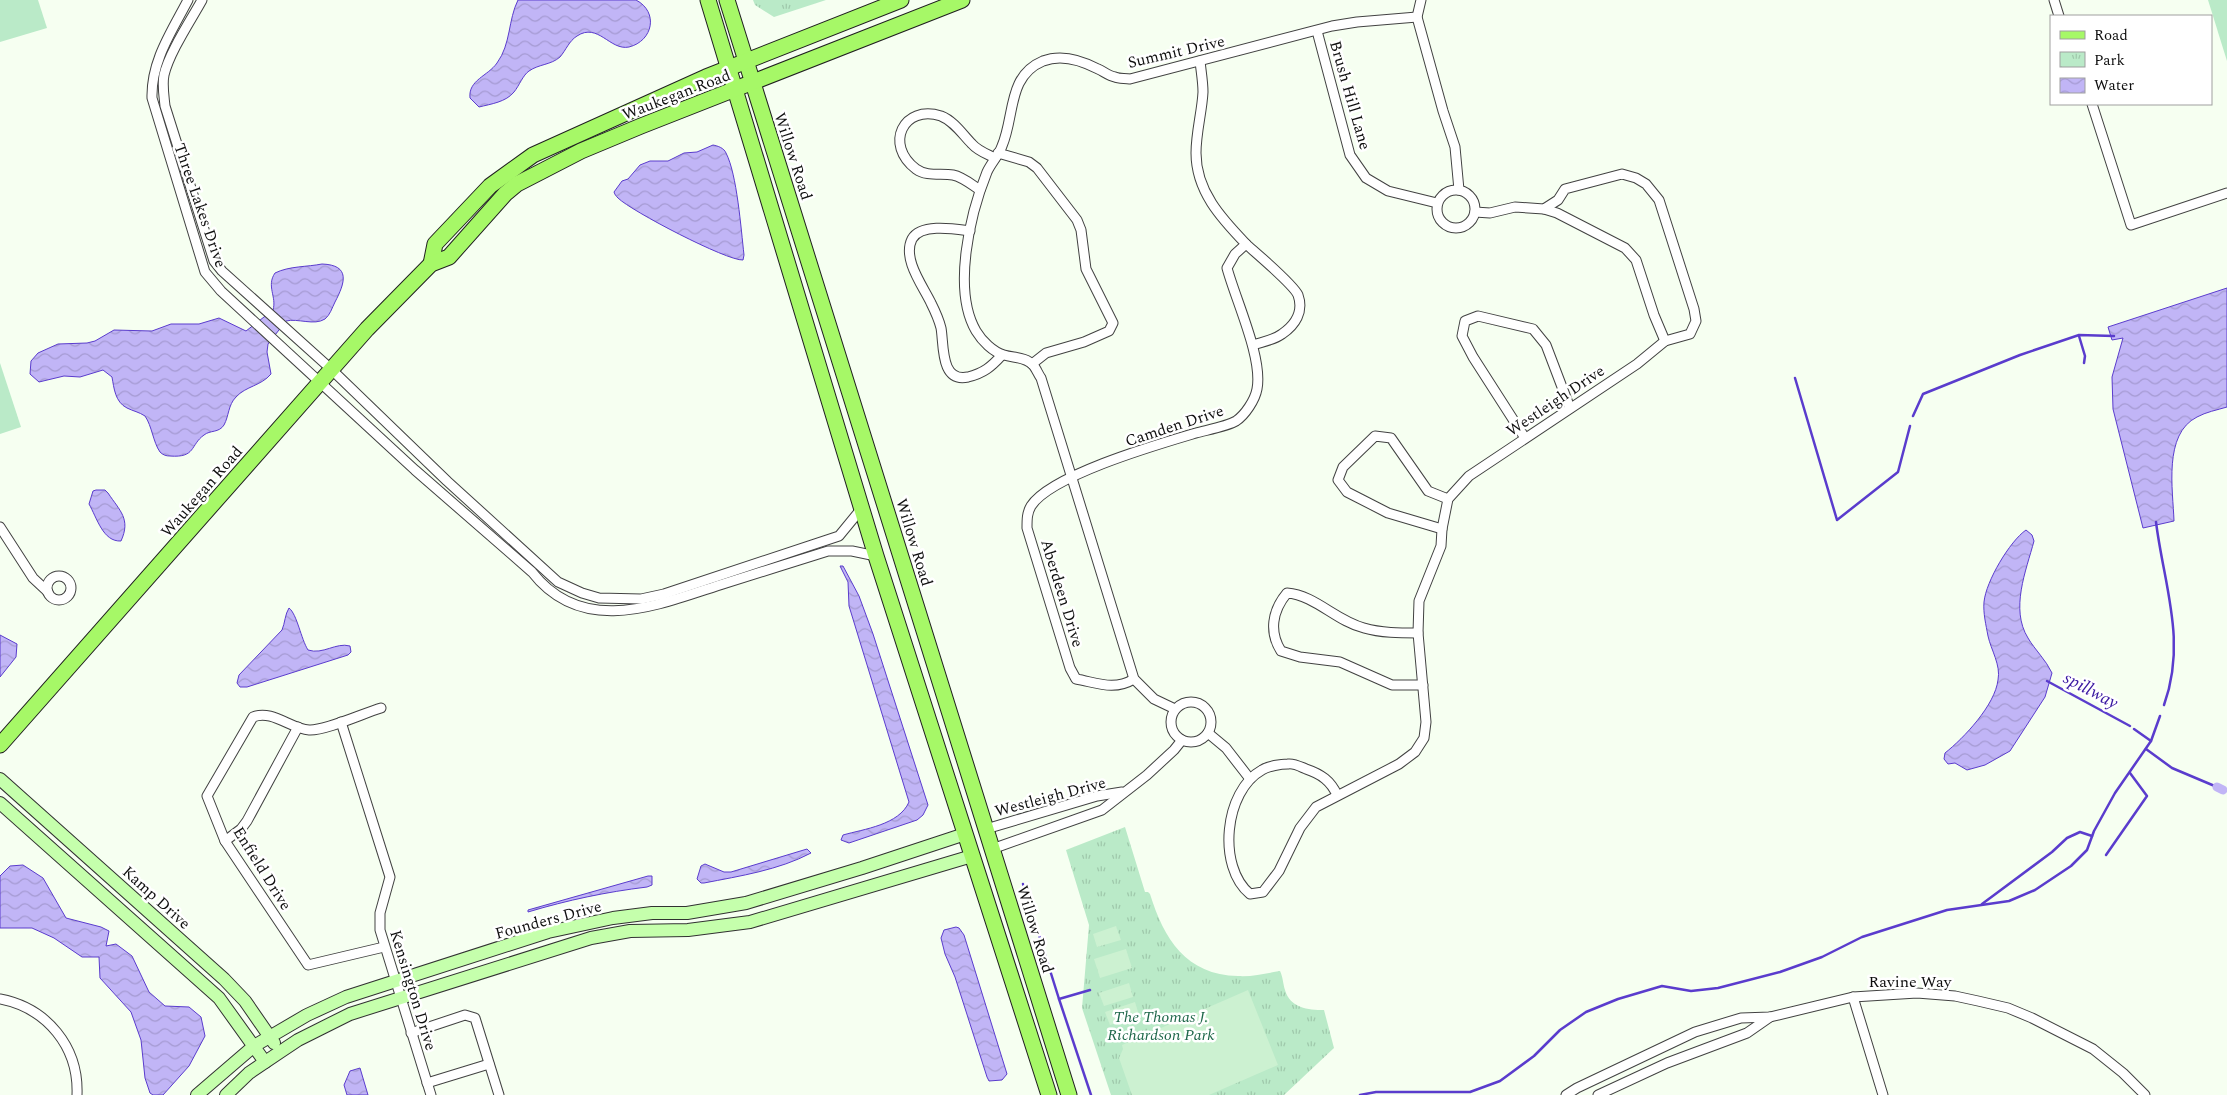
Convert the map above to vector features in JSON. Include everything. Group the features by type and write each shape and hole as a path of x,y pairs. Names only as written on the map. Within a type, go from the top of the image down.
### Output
{"main road":[{"path":"708,0 876,556 1049,1095"},
{"name":"Willow Road","path":"727,0 1068,1095"},
{"name":"Waukegan Road","path":"431,264 435,244 490,186 533,155 555,143 729,69 901,0"},
{"name":"Waukegan Road","path":"0,745 319,382 431,264 449,256 505,194 517,184 581,151 962,0"},
{"name":"Kamp Drive","path":"0,780 224,979 245,1001 280,1052"},
{"name":"Kamp Drive","path":"0,802 209,988 219,998 265,1062"},
{"path":"965,834 986,829"},
{"name":"Founders Drive","path":"197,1095 254,1046 270,1036 320,1008 395,982 548,932 584,923 652,913 687,913 746,903 965,834"},
{"path":"972,856 992,849"},
{"name":"Founders Drive","path":"226,1095 249,1073 280,1052 350,1014 591,938 630,931 697,929 750,922 972,856"}],"street":[{"name":"Three Lakes Drive","path":"188,0 161,51 152,88 154,109 206,272 221,291 415,470 532,572 542,585 574,604 610,611 637,610 665,603 828,551 852,551 876,556"},
{"name":"Three Lakes Drive","path":"202,0 164,74 163,94 165,106 214,261 222,271 331,369 447,481 551,576 576,591 599,598 641,599 664,594 839,536 862,508"},
{"path":"1421,0 1417,17 1443,112 1456,146 1459,190"},
{"path":"2054,0 2060,15"},
{"name":"Summit Drive","path":"1032,364 1023,359 1002,355 986,344 976,332 967,305 966,264 970,231 980,190 1005,137 1016,88 1028,70 1043,61 1058,57 1077,60 1114,77 1130,79 1357,22 1417,17"},
{"name":"Brush Hill Lane","path":"1316,31 1350,154 1366,178 1388,191 1437,203"},
{"path":"1200,61 1203,90 1196,153 1199,178 1209,199 1222,219 1298,294 1300,308 1297,321 1281,336 1253,345"},
{"path":"2092,105 2131,225 2227,194"},
{"path":"980,190 954,176 931,174 918,170 910,163 900,150 899,136 904,123 915,118 938,115 952,123 973,146 996,156 1029,162 1037,168 1077,220 1082,230 1086,269 1113,323 1110,332 1046,353 1032,364 1041,378 1134,679 1154,699 1176,709"},
{"name":"Westleigh Drive","path":"1448,499 1469,476 1637,364 1665,341 1690,334 1696,321 1694,309 1659,200 1650,187 1636,178 1622,174 1565,189 1558,200 1544,209"},
{"path":"1459,190 1472,198 1475,212 1467,224 1458,228 1449,227 1438,217 1437,203 1443,194 1459,190"},
{"path":"1475,212 1490,213 1515,208 1544,209 1625,248 1636,260 1654,315 1665,341"},
{"path":"970,231 936,229 918,233 912,240 910,250 914,272 936,314 941,328 942,346 947,369 955,375 964,378 982,374 1002,355"},
{"name":"Camden Drive","path":"1071,476 1176,439 1236,421 1250,406 1257,390 1257,372 1253,345 1227,268 1234,254 1246,244"},
{"path":"1525,438 1473,358 1462,336 1465,321 1478,316 1533,329 1546,345 1570,408"},
{"path":"1337,795 1332,784 1314,772 1290,763 1263,769 1250,779 1232,809 1229,847 1232,866 1241,886 1250,894 1263,892 1279,871 1309,815 1316,807 1399,764 1415,752 1424,738 1426,722 1418,632 1419,601 1441,546 1442,529 1448,499 1428,490 1391,438 1375,436 1342,467 1338,480 1347,492 1388,514 1442,529"},
{"name":"Aberdeen Drive","path":"1071,476 1050,488 1032,504 1027,514 1027,528 1070,668 1076,678 1107,685 1123,685 1134,679"},
{"path":"0,526 33,578 48,592"},
{"path":"1418,632 1391,633 1363,628 1300,594 1287,593 1281,600 1274,617 1273,639 1281,651 1300,657 1340,662 1392,685 1424,685"},
{"path":"1187,703 1200,704 1209,714 1211,720 1208,733 1204,738 1193,742 1182,740 1177,737 1171,726 1172,714 1176,709 1187,703"},
{"path":"225,841 241,829 247,821 298,727 316,730 381,708"},
{"name":"Enfield Drive","path":"298,727 264,714 253,717 207,796 225,841 308,965 384,947"},
{"name":"Kensington Drive","path":"341,722 390,877 379,920 384,947 431,1095"},
{"path":"1208,733 1226,748 1250,779"},
{"name":"Westleigh Drive","path":"992,849 1102,810 1117,800 1122,792 1147,775 1182,740"},
{"name":"Westleigh Drive","path":"986,829 1097,796 1122,792"},
{"name":"Ravine Way","path":"1566,1095 1695,1032 1741,1018 1770,1017 1853,997 1917,994 1955,996 2008,1008 2062,1032 2093,1049 2123,1073 2145,1095"},
{"path":"1853,997 1883,1095"},
{"path":"0,999 23,1005 44,1018 57,1032 72,1056 77,1095"},
{"path":"411,1033 465,1015 470,1016 478,1022 499,1095"},
{"name":"Ravine Way","path":"1598,1095 1667,1063 1747,1033 1770,1017"},
{"path":"427,1083 489,1064"}],"green space":[{"path":"0,0 38,0 47,28 0,42"},
{"path":"753,0 826,0 774,17 755,5"},
{"path":"2208,0 2227,0 2227,61"},
{"path":"0,363 21,427 0,434"},
{"name":"The Thomas J. Richardson Park","path":"1125,827 1145,892 1150,894 1162,926 1180,952 1204,969 1220,974 1249,976 1280,971 1287,996 1291,1001 1300,1007 1324,1010 1334,1048 1284,1095 1111,1095 1082,1008 1089,925 1066,850"},
{"path":"1116,926 1121,940 1097,947 1093,934"},
{"path":"1126,949 1132,968 1100,978 1094,959"},
{"path":"1129,983 1133,997 1104,1006 1099,993"},
{"path":"1248,990 1278,1065 1209,1095 1132,1095 1119,1058 1123,1049 1122,1045"},
{"path":"1135,1002 1139,1015 1110,1025 1105,1012"}],"water":[{"path":"518,0 636,0 648,12 650,26 648,33 643,39 629,47 616,45 591,32 577,36 556,60 527,73 516,90 507,98 479,107 470,98 470,92 475,82 493,67 502,56"},
{"path":"713,145 725,151 730,162 740,217 743,260 719,253 659,224 626,204 614,192 622,181 628,179 640,165 650,161 668,161 684,153 697,152"},
{"path":"322,264 338,268 343,276 341,288 328,316 316,322 286,321 268,344 267,352 271,374 263,381 240,393 231,403 226,422 222,428 204,435 192,450 184,455 167,456 160,452 145,416 127,408 120,402 112,377 103,370 80,377 64,376 39,382 30,374 31,361 38,353 58,344 95,341 114,330 152,331 171,324 199,324 219,318 246,331 273,310 274,301 271,282 275,273 292,268"},
{"path":"2227,288 2227,407 2200,415 2186,425 2179,436 2172,464 2174,521 2143,528 2113,409 2112,377 2123,338 2112,340 2108,327"},
{"path":"105,490 123,516 125,527 121,541 110,538 105,533 89,504 93,491"},
{"path":"2026,530 2032,535 2034,541 2021,590 2020,615 2028,638 2052,673 2045,697 2010,751 1985,765 1967,770 1955,763 1948,764 1944,759 1945,753 1978,720 1996,690 1999,674 1988,636 1984,615 1984,602 1989,583 2000,562 2013,543"},
{"path":"840,566 843,566 859,596 873,634 928,805 923,815 917,820 849,843 841,840 843,835 889,821 904,810 909,802 849,606 848,582"},
{"path":"289,608 308,650 319,651 345,645 350,646 351,652 348,655 247,687 240,687 237,683 239,675 282,630"},
{"path":"0,635 17,644 16,657 0,677"},
{"path":"807,849 811,853 773,868 704,883 697,879 701,866 705,864 724,872 731,872"},
{"path":"23,865 43,878 66,918 101,927 109,931 106,946 116,944 132,956 149,992 165,1006 189,1007 201,1017 205,1036 189,1066 163,1095 153,1095 150,1093 145,1078 141,1040 131,1012 100,978 99,957 82,957 54,938 32,928 0,928 0,876 10,866"},
{"path":"652,876 652,885 647,887 587,897 528,912 528,910"},
{"path":"956,927 964,935 1007,1074 1002,1080 989,1081 987,1077 955,977 945,954 941,938 944,930"},
{"path":"360,1068 368,1095 347,1095 344,1085 350,1071"}],"waterway":[{"path":"1913,416 1923,394 2020,355 2079,335 2114,336"},
{"name":"spillway","path":"2079,336 2085,356 2084,363"},
{"path":"1795,378 1837,520 1898,472 1910,426"},
{"path":"2156,522 2174,636 2171,681 2164,705"},
{"name":"spillway","path":"2047,681 2130,726"},
{"path":"1360,1095 1376,1092 1470,1092 1500,1081 1534,1056 1560,1030 1586,1012 1618,999 1662,986 1691,991 1718,988 1780,972 1822,957 1862,937 1947,910 2009,901 2035,890 2071,866 2087,850 2094,831 2115,793 2151,741 2160,716"},
{"path":"2134,729 2151,741"},
{"path":"2146,749 2172,768 2217,787"},
{"path":"2106,855 2147,796 2130,773"},
{"path":"2217,787 2223,790"},
{"path":"1982,904 2052,852 2067,838 2080,832 2092,836"},
{"path":"1023,884 1059,999"},
{"path":"1090,990 1059,999 1091,1095"}]}
